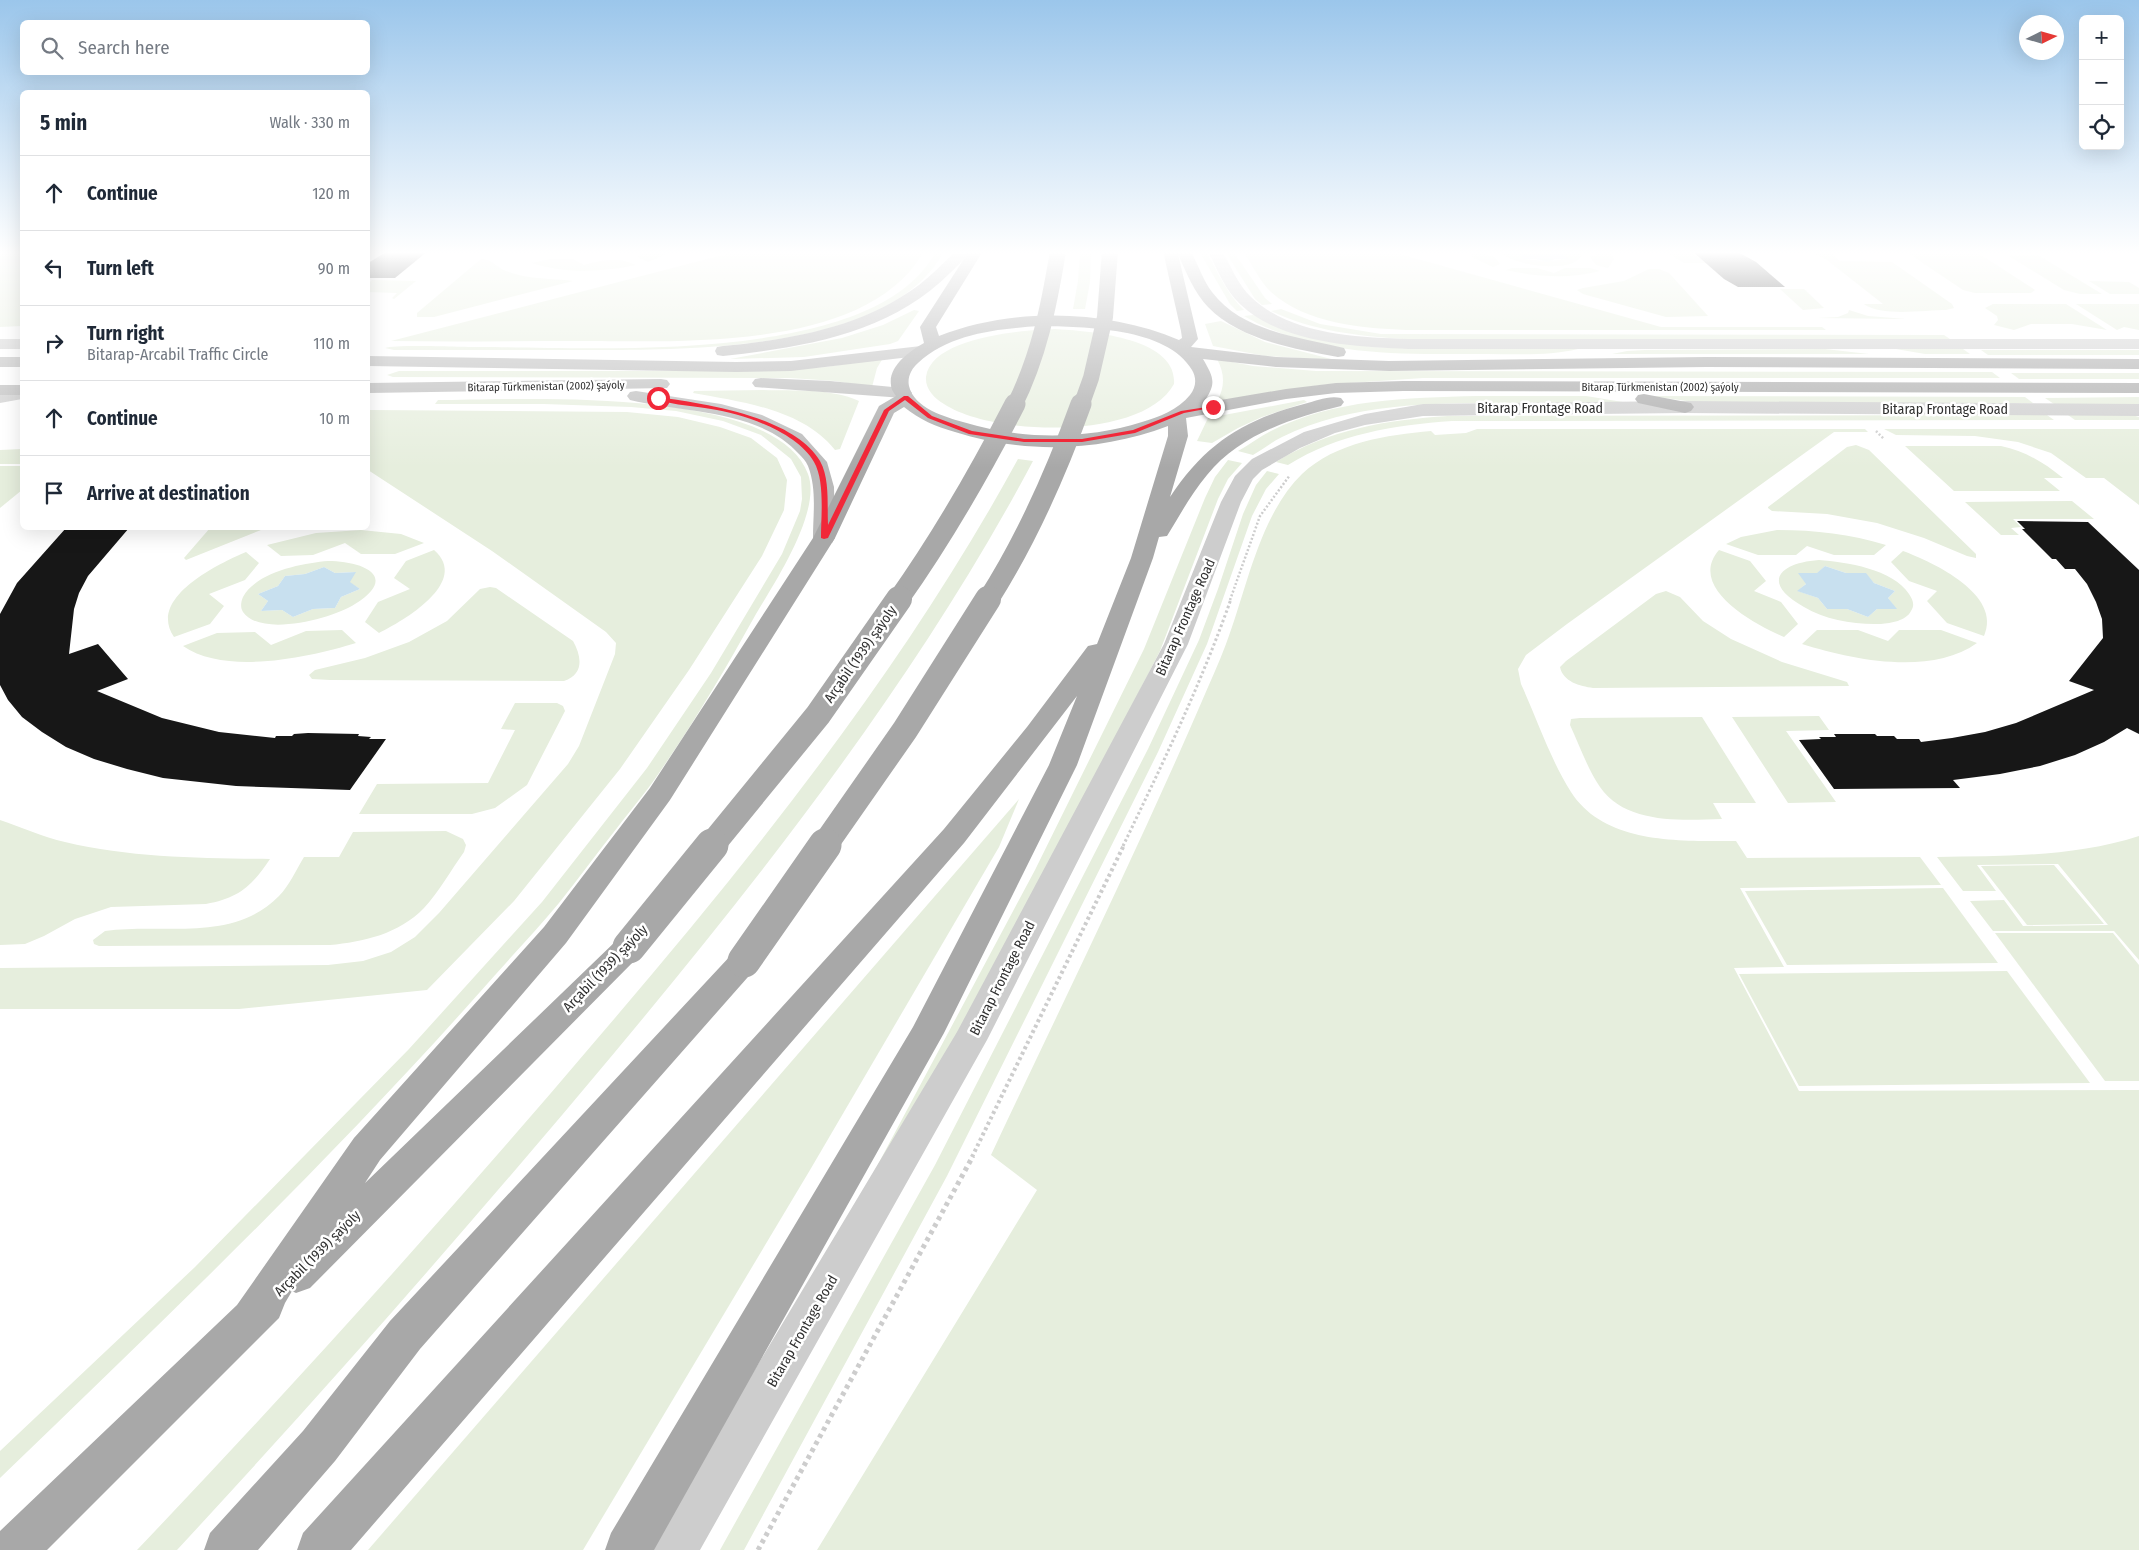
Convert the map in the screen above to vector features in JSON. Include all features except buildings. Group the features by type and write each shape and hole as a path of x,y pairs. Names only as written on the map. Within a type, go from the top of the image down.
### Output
{"main road":[{"path":"482,363 698,354 763,347 814,338 845,331 865,323"},
{"path":"927,347 928,327 930,323"},
{"path":"1008,323 972,330 927,347 910,360 902,371 900,382 904,395 930,417 971,432 1024,440 1090,439 1135,432 1179,414 1199,397 1205,382 1200,366 1184,350 1153,335 1118,326 1098,323"},
{"name":"Arçabil (1939) şaýoly","path":"14,1550 629,947 818,714 928,558 989,455 1028,378 1045,323"},
{"path":"227,1550 319,1446 405,1335 744,961 905,730 1010,565 1060,462 1091,378 1104,323"},
{"path":"1184,350 1190,338 1187,323"},
{"path":"1246,323 1280,338 1316,348 1349,354 1557,364 1619,343"},
{"path":"1843,344 1960,364"},
{"name":"Bitarap Türkmenistan (2002) şaýoly","path":"370,361 736,367 791,366 927,347"},
{"name":"Bitarap Türkmenistan (2002) şaýoly","path":"1184,350 1276,362 1332,365 1706,362 2139,364"},
{"path":"0,362 20,362"},
{"path":"716,384 775,383 830,386 904,395"},
{"name":"Bitarap Türkmenistan (2002) şaýoly","path":"370,388 676,384"},
{"path":"460,386 579,391 658,398 715,408 755,419 795,438 817,462 824,487 824,538"},
{"name":"Bitarap Türkmenistan (2002) şaýoly","path":"1179,414 1286,394 1336,388 1403,386 2139,388"},
{"path":"1142,558 1192,480 1218,451 1248,433 1304,410 1358,397 1404,392 1517,387"},
{"path":"1584,387 1685,407"},
{"path":"0,390 20,390"},
{"path":"252,1317 367,1149 554,935 660,794 824,538 886,410 904,395"},
{"path":"628,1550 927,1033 1063,765 1142,558 1178,436 1179,414"},
{"path":"320,1550 954,836 1036,733 1118,623"}],"street":[{"path":"1284,323 1322,335 1356,341 1386,343 2139,344"},
{"path":"0,344 20,344"},
{"path":"0,398 20,394"},
{"name":"Bitarap Frontage Road","path":"674,1550 970,1040 1176,644 1200,587 1236,490 1246,474 1260,462 1296,441 1344,423 1391,414 1465,409 1685,407 2139,410"}],"path":[{"path":"758,1550 960,1182 1165,760 1215,644 1260,516 1292,472"}],"green space":[{"path":"0,323 20,323 20,326 0,327"},
{"path":"459,323 819,323 768,334 718,339 668,341 391,341"},
{"path":"826,323 842,323 826,329 772,340 715,347 607,350 394,350 385,348 415,346 657,347 727,343 795,332"},
{"path":"910,323 898,341 890,344 804,357 730,359 842,338 883,325"},
{"path":"1226,323 1265,342 1335,360 1265,356 1213,346 1205,324"},
{"path":"1259,323 1271,323 1371,347 1578,349 1544,354 1394,353 1362,351 1331,346 1301,340"},
{"path":"1304,323 1318,323 1381,334 1944,335 1950,339 1403,339 1319,328"},
{"path":"1341,323 1648,323 1661,327 1822,327 1826,330 1406,330"},
{"path":"1995,323 2096,323 2107,330 2072,324 2031,324 2014,330 1994,325"},
{"path":"2106,323 2139,323 2139,330 2124,327 2117,330"},
{"path":"1055,329 1108,335 1147,346 1162,356 1171,368 1174,384 1157,403 1132,416 1100,424 1065,427 1030,427 966,415 940,402 927,385 926,377 932,363 944,353 961,344 1002,334"},
{"path":"1825,349 1869,354 1612,354 1645,350"},
{"path":"1896,349 1963,349 1970,354 1925,354"},
{"path":"1981,350 2139,350 2139,355 1988,355"},
{"path":"883,358 877,368 872,387 835,381 790,378 393,377 387,375 399,371 751,371 826,367"},
{"path":"1217,359 1253,366 1316,371 1992,372 2000,378 1423,378 1321,385 1217,401 1222,391 1223,380 1222,370"},
{"path":"2011,373 2139,373 2139,379 2019,379"},
{"path":"763,390 824,392 859,401 840,449 835,450 806,425 788,416 751,404 693,393 694,391"},
{"path":"1477,396 1586,396 1629,403 1479,403 1392,407 1336,417 1308,426 1282,437 1253,455 1238,451 1267,433 1295,420 1345,406 1371,402"},
{"path":"1651,396 2025,397 2033,403 1701,403"},
{"path":"2139,397 2139,404 2054,404 2045,398"},
{"path":"525,399 641,403 698,411 748,424 786,445 808,474 811,489 803,526 774,584 688,730 652,783 559,903 423,1055 305,1179 184,1300 0,1478 0,1451 195,1267 409,1049 542,902 647,768 711,673 782,554 800,511 802,499 801,477 791,459 761,435 723,421 676,411 631,407 544,404 435,404 438,400"},
{"path":"1304,400 1307,402 1262,417 1212,443 1197,441 1208,418"},
{"path":"370,410 627,412 678,417 720,427 751,438 777,458 787,480 784,510 762,556 689,670 620,769 514,901 427,990 239,1009 0,1009 0,968 328,965 363,961 391,952 415,937 439,913 568,764 579,746 615,654 616,643 606,632 492,551 370,471"},
{"path":"2047,415 2054,420 1452,421 1409,425 1367,433 1307,454 1288,465 1276,462 1317,441 1359,428 1403,420 1448,416"},
{"path":"2068,415 2132,415 2139,417 2139,420 2075,420"},
{"path":"1477,429 1865,429 1868,432 1834,432 1567,624 1526,655 1518,669 1521,684 1563,779 1571,792 1586,809 1603,822 1624,831 1646,836 1692,841 1736,841 1747,858 1920,857 1941,885 1740,888 1784,967 1734,968 1799,1091 2139,1090 2139,1550 817,1550 1037,1190 991,1155 1177,758 1223,651 1256,554 1275,511 1287,491 1302,474 1330,454 1346,447 1397,435 1431,431 1435,435 1466,433"},
{"path":"1884,429 2139,429 2139,505 2104,478 2086,478 2051,453 2018,442 1975,436 1896,435"},
{"path":"1856,445 1869,450 1976,554 1976,558 1924,538 1877,523 1827,514 1772,511 1768,508 1847,447"},
{"path":"1905,446 2001,446 2010,448 2034,458 2063,478 2044,478 2060,491 1954,491"},
{"path":"20,449 20,464 0,464 0,450"},
{"path":"1018,459 1033,461 989,540 942,617 892,693 785,840 673,982 454,1242 289,1428 177,1550 137,1550 311,1364 424,1238 536,1110 708,907 820,764 873,690 973,538"},
{"path":"1228,460 1242,463 1228,479 1218,499 1160,651 1046,872 867,1200 860,1198 1035,870 1144,649 1205,498 1215,477"},
{"path":"0,466 20,466 20,492 0,508"},
{"path":"1267,471 1279,474 1266,489 1252,516 1207,644 1158,752 947,1176 744,1550 720,1550 935,1165 1148,749 1199,640 1243,514 1256,485"},
{"path":"2072,501 2094,519 2013,519 2021,527 2011,528 2019,535 2001,535 1965,502"},
{"path":"208,530 261,530 186,560 184,558"},
{"path":"361,530 401,534 424,543 395,554 361,554 345,543 313,555 281,556 267,545 316,533"},
{"path":"1777,530 1832,533 1886,545 1874,555 1834,555 1807,546 1796,555 1758,555 1726,544 1741,537"},
{"path":"434,550 443,562 444,575 439,587 429,599 417,610 379,633 365,622 378,602 410,589 394,578 406,561"},
{"path":"1719,550 1750,561 1766,581 1754,591 1781,602 1798,624 1784,637 1757,624 1742,614 1718,591 1711,578 1711,564"},
{"path":"1903,551 1947,572 1975,594 1984,607 1987,621 1984,636 1947,623 1927,601 1937,591 1909,581 1891,562"},
{"path":"246,552 259,563 245,580 209,594 224,606 210,624 174,637 168,623 170,609 178,596 189,584 204,574"},
{"path":"1819,560 1842,563 1868,568 1881,573 1902,585 1912,598 1912,609 1902,619 1881,624 1841,621 1813,612 1791,598 1782,590 1779,582 1780,576 1785,570 1793,565","holes":["1825,566 1846,573 1865,573 1874,583 1895,591 1888,598 1896,609 1877,609 1868,617 1847,609 1827,609 1818,598 1798,591"]},
{"path":"318,562 340,562 363,567 371,572 375,578 375,585 368,594 355,604 315,620 281,625 265,624 252,620 243,612 241,604 243,597 249,588 258,581 281,570","holes":["324,567 335,573 355,572 349,582 360,589 341,597 335,608 313,609 293,617 282,610 261,611 268,601 258,594 278,586 285,576 305,574"]},
{"path":"496,588 573,641 579,659 578,669 575,674 564,681 330,680 312,679 309,675 315,670 365,658 409,642 447,621 480,589"},
{"path":"1666,591 1680,597 1703,621 1731,639 1782,662 1847,682 1849,686 1593,688 1568,680 1560,667 1566,661 1656,594"},
{"path":"342,630 356,643 316,654 268,661 222,660 201,655 183,646 217,633 255,632 271,645 306,631"},
{"path":"1817,630 1858,630 1888,641 1899,630 1941,630 1977,643 1958,653 1937,659 1915,662 1891,662 1844,655 1802,644"},
{"path":"515,703 557,703 563,706 565,711 527,785 495,808 472,814 359,814 377,784 488,783 515,730 501,729"},
{"path":"1819,716 1829,730 1786,731 1836,802 1788,803 1732,717"},
{"path":"1702,717 1756,803 1713,803 1722,819 1656,818 1625,808 1611,799 1600,787 1570,725 1571,719 1580,718"},
{"path":"1019,799 999,847 810,1170 583,1550 368,1550"},
{"path":"0,820 57,840 116,851 167,856 270,859 251,884 227,898 206,904 111,907 75,919 25,944 0,945"},
{"path":"446,831 463,839 466,845 464,852 440,888 414,917 392,930 368,939 330,945 99,946 94,944 93,940 105,931 197,928 219,926 241,920 261,911 283,892 304,857 339,857 353,832"},
{"path":"2139,836 2139,960 2114,931 1993,931 1970,901 2004,900 2023,926 2108,925 2058,864 1977,865 1996,891 1963,891 1937,857 2064,852 2114,843"},
{"path":"2054,865 2104,924 2027,925 1981,866"},
{"path":"1943,888 1998,963 1787,965 1745,891"},
{"path":"1995,933 2113,933 2139,965 2139,1081 2105,1081"},
{"path":"2007,971 2090,1083 1799,1086 1739,974"}],"water":[{"path":"1825,566 1846,573 1866,573 1874,583 1895,591 1888,598 1897,609 1877,609 1868,617 1847,609 1827,609 1818,598 1797,591 1806,584 1798,573 1817,573"},
{"path":"324,567 335,573 356,572 350,582 360,589 341,597 335,608 313,609 293,617 282,610 261,611 268,601 258,594 278,586 285,576 305,574"}],"route":[{"path":"658,398 715,408 755,419 795,438 817,462 824,487 824,538 886,410 906,398 930,417 971,432 1024,440 1082,440 1135,432 1183,412 1213,407"}]}
